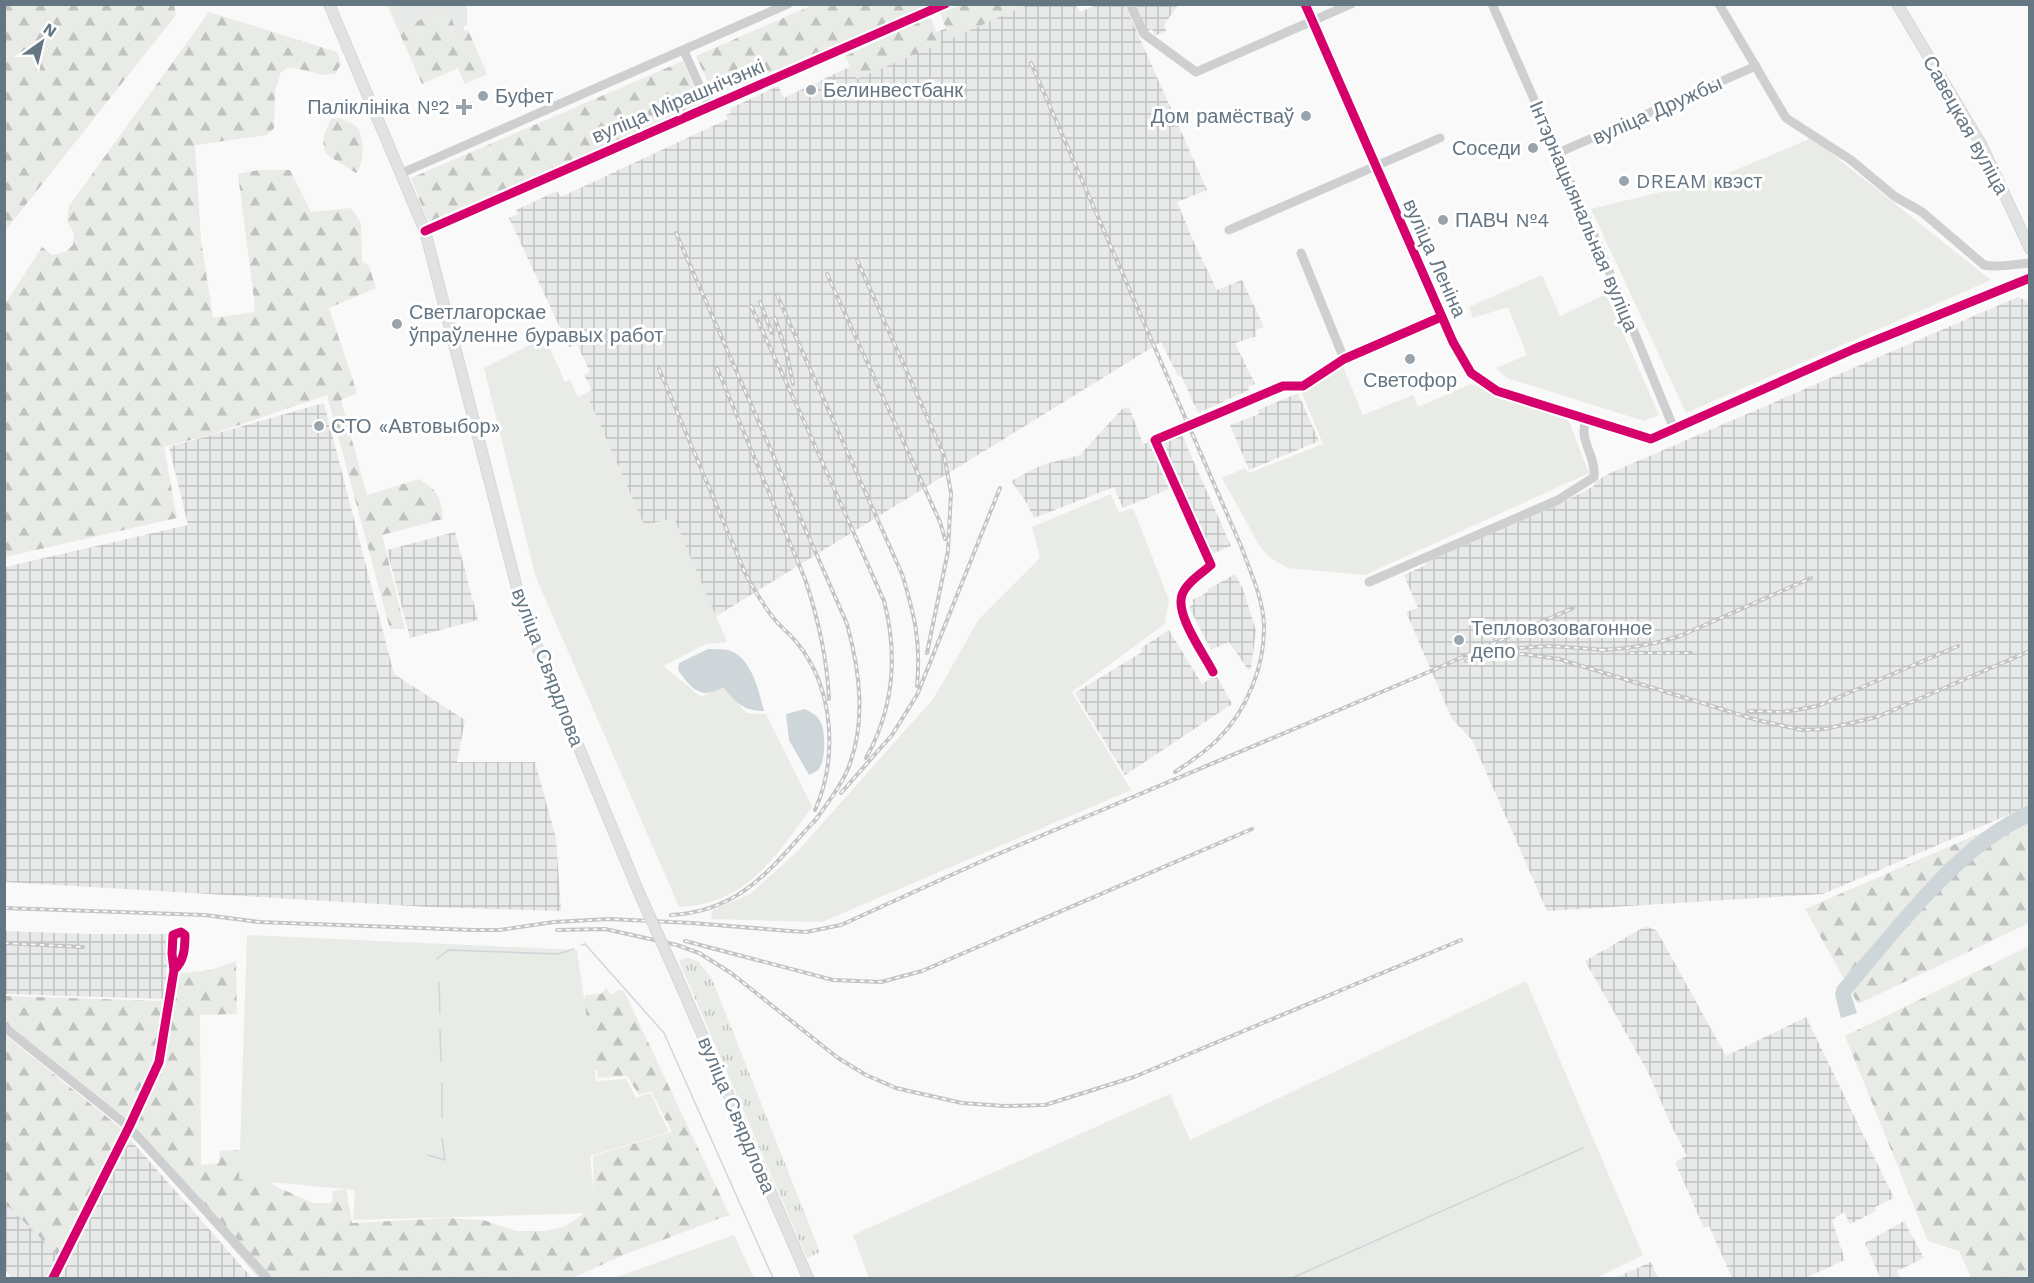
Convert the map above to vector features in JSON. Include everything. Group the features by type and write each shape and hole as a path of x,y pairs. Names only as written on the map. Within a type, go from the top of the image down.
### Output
{"main road":[{"name":"вуліца Свярдлова","path":"329,4 425,231 524,615 640,896 807,1278"},
{"name":"Савецкая вуліца","path":"1897,4 1981,144 2030,249"}],"street":[{"path":"402,173 788,4"},
{"name":"вуліца Леніна","path":"1305,4 1453,342 1472,373 1497,391 1651,439 1854,349 2030,278"},
{"path":"1132,9 1144,34 1196,72 1351,4"},
{"name":"Інтэрнацыянальная вуліца","path":"1492,4 1600,249 1674,429"},
{"path":"1719,4 1786,118 1851,160 1894,196 1922,212 1984,265 1993,267 2030,263"},
{"name":"вуліца Мірашнічэнкі","path":"425,231 943,5"},
{"path":"684,51 709,107"},
{"name":"вуліца Дружбы","path":"1558,153 1756,66"},
{"path":"1229,230 1440,138"},
{"path":"1301,253 1344,359"},
{"path":"1214,672 1180,607 1182,594 1211,565 1155,441 1283,386 1303,386 1344,359 1441,317"},
{"path":"1369,582 1558,500 1594,477 1595,467 1582,431 1586,420"},
{"path":"53,1278 159,1062 174,970"},
{"path":"4,1026 129,1127 267,1278"}],"shaded area":[{"path":"392,5 467,5 467,25 463,27 467,37 412,49"},
{"path":"1004,5 1076,5 1080,12 1096,5 1125,5 1207,190 1177,202 1196,247 1217,290 1242,280 1264,327 1255,330 1257,336 1235,343 1255,384 1248,387 1249,390 1198,413 1181,375 1178,376 1161,342 715,617 644,525 586,393 592,390 584,375 590,372 577,344 569,347 509,218 518,214 516,210 557,191 561,197 728,119 726,115 731,113 729,109 778,86 784,98 845,69"},
{"path":"1133,5 1178,5 1164,25 1166,31 1155,36 1152,29 1146,32"},
{"path":"2018,297 2029,302 2029,806 1823,894 1547,911 1472,740 1452,719 1406,612 1418,608 1404,575 1426,565 1426,562 1558,505 1594,486 1595,482 1610,473"},
{"path":"1298,393 1319,441 1249,470 1230,425 1259,414 1258,410"},
{"path":"324,403 394,674 465,720 457,762 535,762 556,838 561,911 429,907 5,882 5,567 188,525 169,447"},
{"path":"1129,407 1143,444 1149,442 1169,489 1123,508 1114,487 1034,518 1025,500 1011,481 1042,465 1080,455 1122,409"},
{"path":"1182,435 1231,546 1210,555 1163,450 1164,443"},
{"path":"455,532 478,620 410,638 387,550"},
{"path":"1235,574 1243,589 1256,631 1249,671 1229,642 1211,650 1189,607 1194,604 1192,600"},
{"path":"1169,630 1202,684 1216,675 1232,704 1125,775 1075,693 1142,652 1141,648"},
{"path":"708,649 728,650 743,659 753,675 764,711 745,707 723,687 702,693 687,682 678,670 679,663"},
{"path":"805,709 819,719 824,738 821,766 809,775 789,740 786,714"},
{"path":"2029,805 2029,823 1980,854 1933,899 1851,994 1857,1013 1841,1018 1835,994 1837,987 1917,894 1968,844 2007,816"},
{"path":"1646,926 1657,931 1726,1056 1806,1017 1894,1198 1875,1207 1876,1211 1850,1224 1844,1212 1832,1220 1845,1260 1805,1278 1732,1278 1709,1226 1704,1228 1675,1162 1687,1156 1648,1072 1585,961"},
{"path":"5,931 168,934 166,999 5,994"},
{"path":"129,1138 252,1278 12,1278 5,1270 5,1188 27,1166 88,1222"},
{"path":"1904,1221 1924,1258 1897,1271 1900,1278 1878,1278 1880,1277 1865,1243"},
{"path":"1651,1262 1658,1278 1615,1278"}],"green space":[{"path":"5,4 174,5 176,15 5,231"},
{"path":"387,5 396,5 406,26 447,8 458,34 468,30 487,74 465,84 458,68 422,84"},
{"path":"813,5 929,5 714,96 696,56"},
{"path":"960,5 1027,5 950,39 940,13"},
{"path":"209,12 337,52 341,64 335,74 324,75 290,67 281,72 275,91 274,128 267,135 195,145 201,240 213,318 254,312 255,307 238,174 259,170 290,170 311,212 351,208 361,223 362,262 369,266 376,288 329,308 357,393 341,400 367,495 419,479 437,495 443,519 382,535 405,629 390,629 327,395 213,434 164,447 177,518 5,557 5,304 42,247 52,255 65,252 73,245 74,233 67,221 69,206"},
{"path":"930,17 941,43 857,79 845,56"},
{"path":"683,61 701,103 428,222 411,178"},
{"path":"340,118 357,127 361,137 362,157 356,173 326,154 325,132 331,119"},
{"path":"1812,138 1991,280 1686,413 1591,209 1714,179"},
{"path":"1542,275 1560,316 1606,294 1659,415 1644,421 1507,378 1496,368 1527,355 1508,307 1473,318 1469,307"},
{"path":"545,337 565,382 570,380 578,397 586,393 644,525 674,518 727,642 706,644 663,666 701,697 723,686 746,713 766,714 812,807 772,860 757,875 723,897 703,904 679,907 535,575 484,368"},
{"path":"1343,367 1363,415 1413,395 1418,407 1471,384 1568,419 1589,473 1365,575 1288,568 1270,558 1259,545 1222,478 1245,468 1249,473 1323,444 1301,391"},
{"path":"1111,494 1119,513 1133,508 1169,600 1165,624 1072,692 1131,790 822,922 711,919 713,910 750,894 796,853 934,698 979,619 1040,558 1032,527"},
{"path":"2029,812 2029,923 1858,1004 1805,909"},
{"path":"247,935 577,950 596,1081 626,1079 636,1098 650,1093 669,1132 590,1156 596,1213 353,1220 355,1190 239,1179"},
{"path":"2029,946 2029,1278 1971,1278 1959,1251 1928,1241 1845,1036"},
{"path":"687,957 699,962 712,979 820,1252 807,1258 679,961"},
{"path":"236,961 237,1014 200,1015 201,1165 219,1163 220,1151 238,1150 252,1157 257,1172 275,1186 313,1203 332,1203 333,1191 346,1189 352,1223 448,1218 483,1220 516,1231 543,1231 564,1227 588,1211 594,1196 593,1156 672,1132 651,1091 639,1095 627,1076 598,1078 597,1070 588,1069 582,1022 585,995 601,994 606,987 611,995 619,990 624,991 730,1216 621,1256 573,1278 258,1278 131,1130 159,1067 174,974 211,970"},
{"path":"1526,981 1643,1255 1596,1278 869,1278 853,1235 1170,1094 1190,1140"},
{"path":"5,996 164,1001 152,1066 125,1125 5,1023"},
{"path":"4,1034 123,1130 61,1258 5,1203"},
{"path":"734,1235 754,1278 614,1278"}],"waterway":[{"path":"582,945 585,944 664,1033 773,1278"},
{"path":"437,959 448,950 557,954 574,949"},
{"path":"439,983 440,1013"},
{"path":"440,1030 441,1061"},
{"path":"442,1083 442,1118"},
{"path":"428,1155 445,1160 442,1138"},
{"path":"1292,1278 1583,1148"}],"railway":[{"path":"1031,63 1241,546 1261,605 1264,640 1258,671 1246,700 1229,727 1214,743 1175,772"},
{"path":"676,233 847,624 852,642 858,679 857,735 844,778 814,822"},
{"path":"857,260 944,455 951,493 948,551 927,653"},
{"path":"827,274 940,522 945,539"},
{"path":"777,295 902,574 916,629 917,686"},
{"path":"760,302 772,333"},
{"path":"751,306 884,601 891,641 891,681 883,720 866,758"},
{"path":"775,318 787,354 793,384"},
{"path":"717,368 805,579 821,638 829,699"},
{"path":"659,369 746,575 772,616 798,644 819,682 829,725 829,747 827,769 815,810"},
{"path":"841,793 892,735 917,695 1000,488"},
{"path":"1599,650 1628,648 1680,636 1811,578"},
{"path":"4,908 205,915 259,922 473,930 499,930 554,922 609,919 806,932 841,925 991,857 1431,671 1573,608"},
{"path":"1520,648 1549,646 1607,650"},
{"path":"1749,711 1784,712 1818,706 1958,646"},
{"path":"1466,661 1523,654 1559,659 1757,720 1802,730 1825,729 1877,717 2030,651"},
{"path":"1630,653 1691,653"},
{"path":"671,915 696,912 738,895 771,868 818,817"},
{"path":"685,941 833,980 881,982 922,971 1252,829"},
{"path":"557,930 605,929 677,945 699,953 731,973 838,1058 866,1075 896,1088 962,1103 1004,1106 1045,1105 1134,1077 1461,940"},
{"path":"4,943 83,947"}],"cycle path":[{"path":"425,231 945,4"},
{"path":"1305,4 1453,342 1471,373 1497,391 1651,439 1854,349 2030,278"},
{"path":"1213,672 1186,623 1181,603 1187,586 1211,565 1155,440 1283,386 1303,386 1344,359 1441,317"},
{"path":"53,1278 159,1062 174,970 173,935 181,932 185,935 184,950 182,959 174,970"}],"place":[{"name":"Белинвестбанк","path":"811,90"},
{"name":"Буфет","path":"483,96"},
{"name":"Паліклініка №2","path":"464,107"},
{"name":"Дом рамёстваў","path":"1306,116"},
{"name":"Соседи","path":"1533,148"},
{"name":"DREAM квэст","path":"1624,181"},
{"name":"ПАВЧ №4","path":"1443,220"},
{"name":"Светлагорскае ўпраўленне буравых работ","path":"397,324"},
{"name":"Светофор","path":"1410,359"},
{"name":"СТО «Автовыбор»","path":"319,426"},
{"name":"Тепловозовагонное депо","path":"1459,640"}]}
